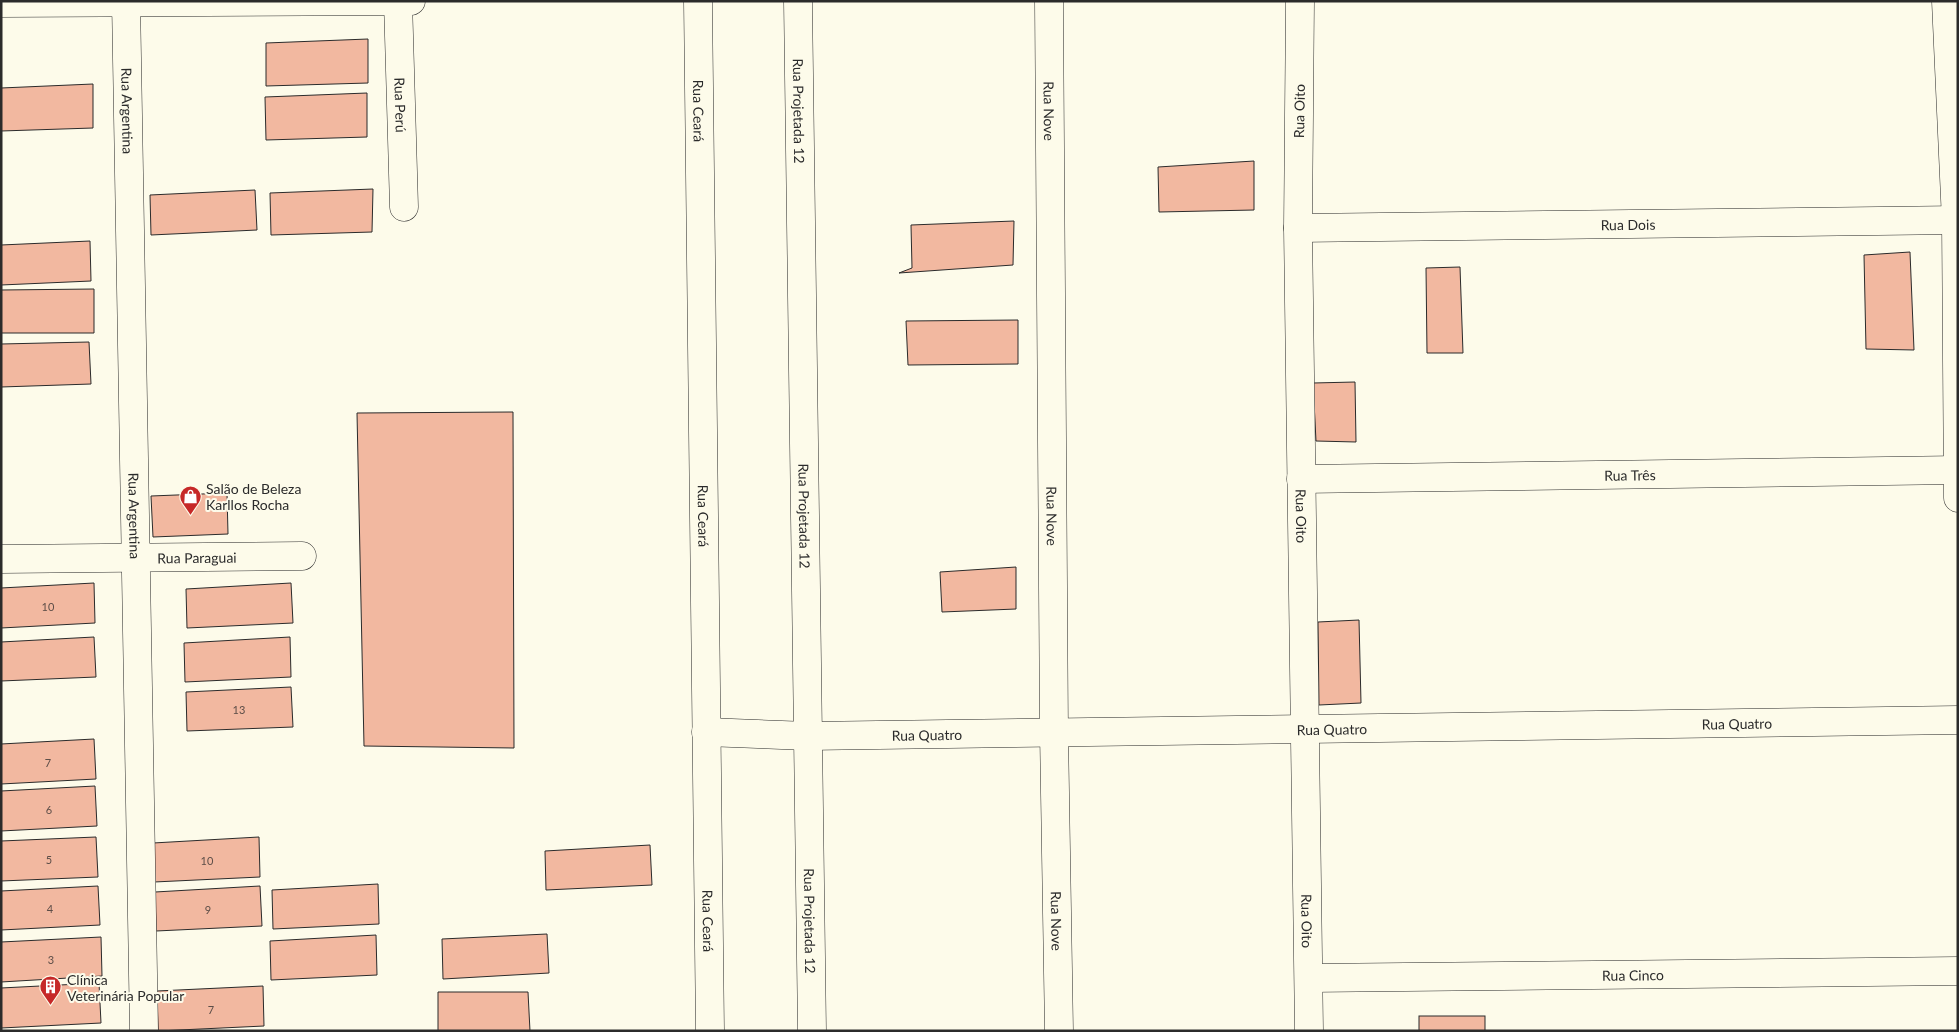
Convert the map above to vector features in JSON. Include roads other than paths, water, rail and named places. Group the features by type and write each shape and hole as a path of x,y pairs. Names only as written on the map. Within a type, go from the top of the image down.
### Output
{"street":[{"name":"Rua Argentina","path":"126,1 144,1031"},
{"name":"Rua Perú","path":"398,1 404,207"},
{"path":"1,3 411,1"},
{"name":"Rua Ceará","path":"698,1 710,1031"},
{"name":"Rua Projetada 12","path":"798,1 812,1031"},
{"name":"Rua Nove","path":"1049,1 1054,733 1059,1031"},
{"name":"Rua Oito","path":"1300,1 1298,228 1309,1031"},
{"path":"1946,1 1957,220 1958,498"},
{"name":"Rua Dois","path":"1298,228 1957,220"},
{"name":"Rua Três","path":"1301,479 1958,470"},
{"name":"Rua Paraguai","path":"1,559 302,556"},
{"name":"Rua Quatro","path":"706,732 808,736 1958,720"},
{"name":"Rua Cinco","path":"1308,978 1958,971"}],"place":[{"name":"Salão de Beleza Karllos Rocha","path":"190,515"},
{"name":"Clínica Veterinária Popular","path":"51,1006"}]}
